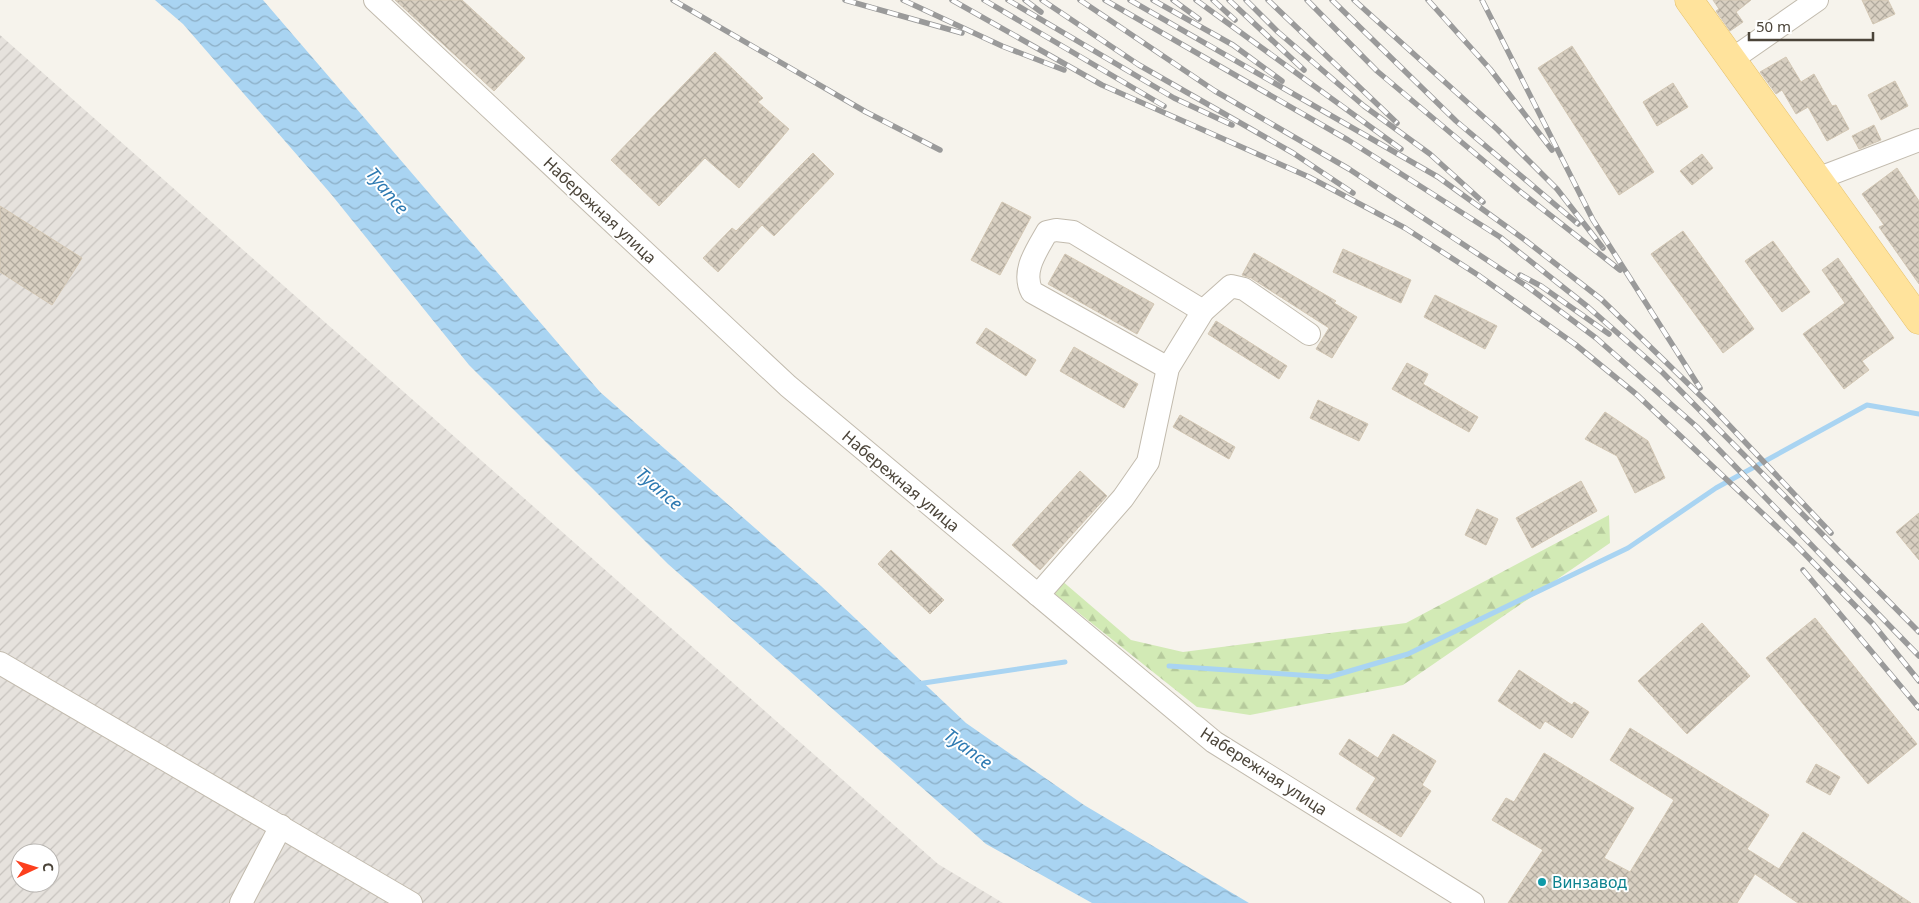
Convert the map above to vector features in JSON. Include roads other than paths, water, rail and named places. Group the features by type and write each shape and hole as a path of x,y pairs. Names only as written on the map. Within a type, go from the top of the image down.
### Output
{"main road":[{"path":"1689,0 1919,320"}],"street":[{"name":"Набережная улица","path":"375,0 788,386 1214,742 1473,903"},
{"path":"1731,60 1817,0"},
{"path":"1817,180 1919,140"},
{"path":"1168,368 1032,292 1028,284 1029,267 1047,232 1056,230 1073,232 1203,311"},
{"path":"1038,595 1124,498 1148,462 1168,368 1203,311 1231,286 1244,289 1309,334"},
{"path":"0,663 411,903"},
{"path":"241,903 281,826"}],"water":[{"name":"Туапсе","path":"155,0 263,0 600,392 821,586 966,723 1084,805 1249,903 1092,903 986,844 668,564 469,365 331,194 183,24"}],"waterway":[{"path":"1169,666 1329,677 1408,654 1628,548 1716,488 1867,405 1919,414"},
{"path":"917,684 1065,662"}],"railway":[{"path":"673,0 866,112 940,150"},
{"path":"845,0 962,33"},
{"path":"903,0 1002,46 1064,70"},
{"path":"952,0 1102,85 1309,177 1405,228 1478,275 1576,345 1636,394 1796,545 1873,624 1919,681"},
{"path":"984,0 1164,106"},
{"path":"1008,0 1174,98 1232,125"},
{"path":"1025,0 1041,12"},
{"path":"1042,0 1139,65 1293,153 1353,193"},
{"path":"1080,0 1215,91 1349,169 1528,287 1596,338 1697,427 1919,656"},
{"path":"1105,0 1348,140 1500,237 1588,307 1662,372 1919,632"},
{"path":"1130,0 1438,177 1525,240 1601,299 1710,405 1831,533"},
{"path":"1153,0 1233,45 1282,81"},
{"path":"1173,0 1199,19"},
{"path":"1196,0 1401,149"},
{"path":"1213,0 1235,20"},
{"path":"1229,0 1304,70"},
{"path":"1246,0 1278,32 1364,106 1430,154 1483,202"},
{"path":"1268,0 1397,123"},
{"path":"1307,0 1377,71 1522,193 1620,270"},
{"path":"1332,0 1456,121 1578,224"},
{"path":"1354,0 1498,130 1557,189 1603,248"},
{"path":"1428,0 1490,69 1552,150"},
{"path":"1482,0 1593,220 1700,388"},
{"path":"1520,275 1541,286 1609,334"},
{"path":"1803,570 1919,708"}],"place":[{"name":"Винзавод","path":"1542,882"}]}
